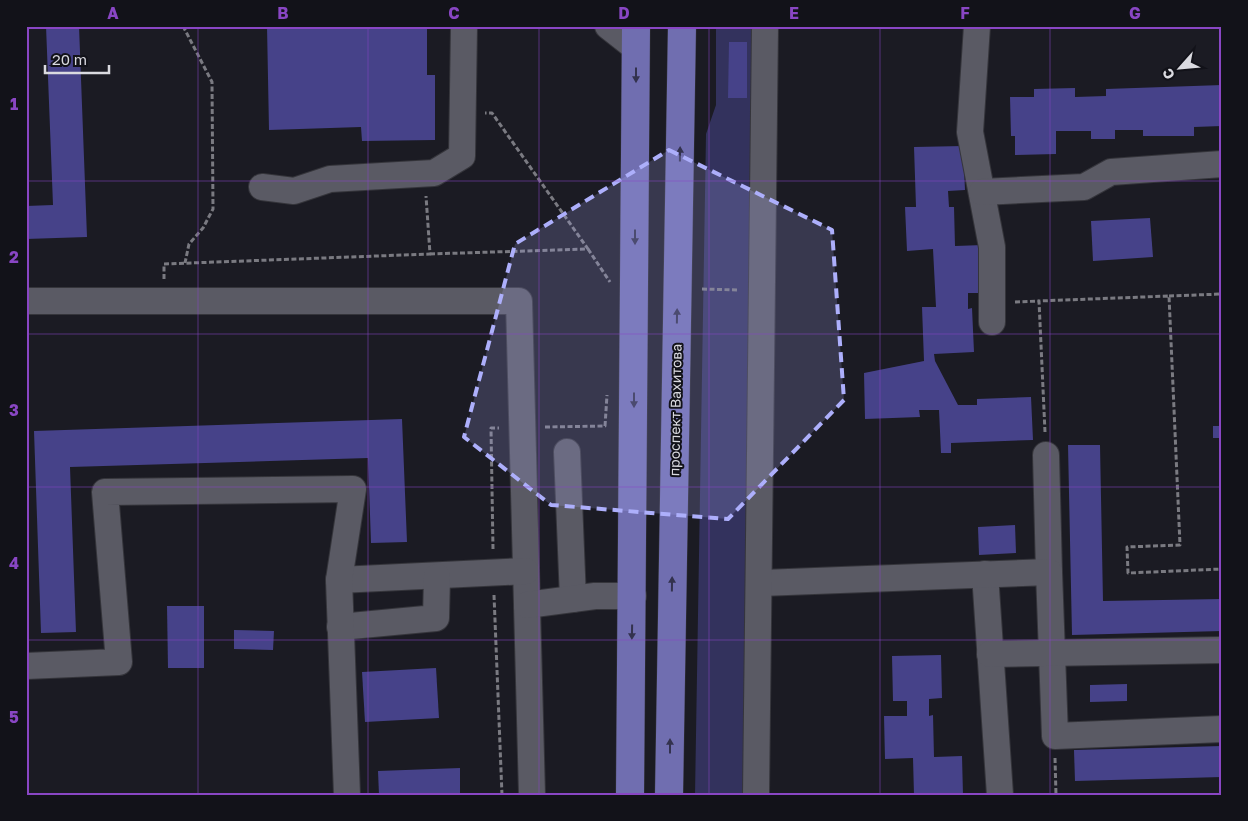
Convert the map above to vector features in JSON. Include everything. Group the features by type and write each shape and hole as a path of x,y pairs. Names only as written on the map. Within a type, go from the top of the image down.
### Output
{"main road":[{"name":"проспект Вахитова","path":"669,795 682,26"},
{"path":"630,795 636,37"}],"lane":[{"path":"262,187 294,190 330,179 434,173 462,156 464,26"},
{"path":"608,26 636,37"},
{"path":"756,795 760,583 765,26"},
{"path":"977,26 970,132 992,247 992,322"},
{"path":"982,192 1084,187 1111,172 1222,164"},
{"path":"26,301 519,301 532,795"},
{"path":"567,452 573,599"},
{"path":"1046,456 1055,736 1222,730"},
{"path":"26,666 119,662 105,492 353,489 338,580 347,795"},
{"path":"338,580 437,577 526,571"},
{"path":"760,583 1049,572"},
{"path":"985,574 1000,795"},
{"path":"340,627 436,618 437,577"},
{"path":"527,605 595,596 633,596"},
{"path":"990,654 1222,650"}],"path":[{"path":"182,26 212,82 213,209 203,228 188,244 185,263"},
{"path":"163,284 164,264 588,249 492,113 462,115"},
{"path":"424,173 430,254"},
{"path":"1046,456 1039,301 1222,294"},
{"path":"1168,296 1180,545 1127,547 1128,573 1222,569"},
{"path":"1055,736 1056,795"}],"highlighted area":[{"path":"669,150 832,230 844,400 728,519 551,505 464,437 515,244"}],"shaded area":[{"path":"716,26 757,26 743,795 695,795 706,134 716,105"}],"building":[{"path":"46,26 79,26 87,237 26,239 26,206 53,205"},
{"path":"267,26 427,26 427,75 435,75 435,140 362,141 361,127 269,130"},
{"path":"729,42 747,42 747,98 728,98"},
{"path":"1222,85 1222,126 1194,127 1194,136 1143,136 1143,130 1115,130 1115,139 1091,139 1091,131 1056,131 1056,154 1015,155 1015,136 1011,136 1010,97 1034,97 1034,89 1075,88 1075,97 1106,96 1106,89"},
{"path":"963,146 965,190 948,191 949,207 954,207 955,246 983,245 985,293 968,293 968,309 972,308 974,352 934,354 935,361 958,405 977,405 977,399 1031,397 1033,440 951,443 951,453 941,453 939,410 919,410 920,417 865,419 864,373 924,361 922,307 936,307 933,249 907,251 905,207 916,207 914,147"},
{"path":"1150,218 1153,257 1093,261 1091,221"},
{"path":"402,419 407,542 371,543 368,458 70,467 76,632 41,633 34,431"},
{"path":"1213,426 1222,426 1222,438 1213,438"},
{"path":"1068,445 1100,445 1103,601 1222,599 1222,631 1072,635"},
{"path":"1015,525 1016,553 979,555 978,527"},
{"path":"167,606 204,606 204,668 168,668"},
{"path":"234,630 274,631 273,650 234,649"},
{"path":"941,655 942,698 929,699 929,716 933,715 934,757 962,756 963,795 914,795 913,758 885,759 884,716 907,716 907,701 893,701 892,656"},
{"path":"436,668 439,718 365,722 362,672"},
{"path":"1127,684 1127,701 1090,702 1090,685"},
{"path":"1222,746 1222,777 1075,781 1074,750"},
{"path":"460,768 460,795 379,795 378,771"}]}
